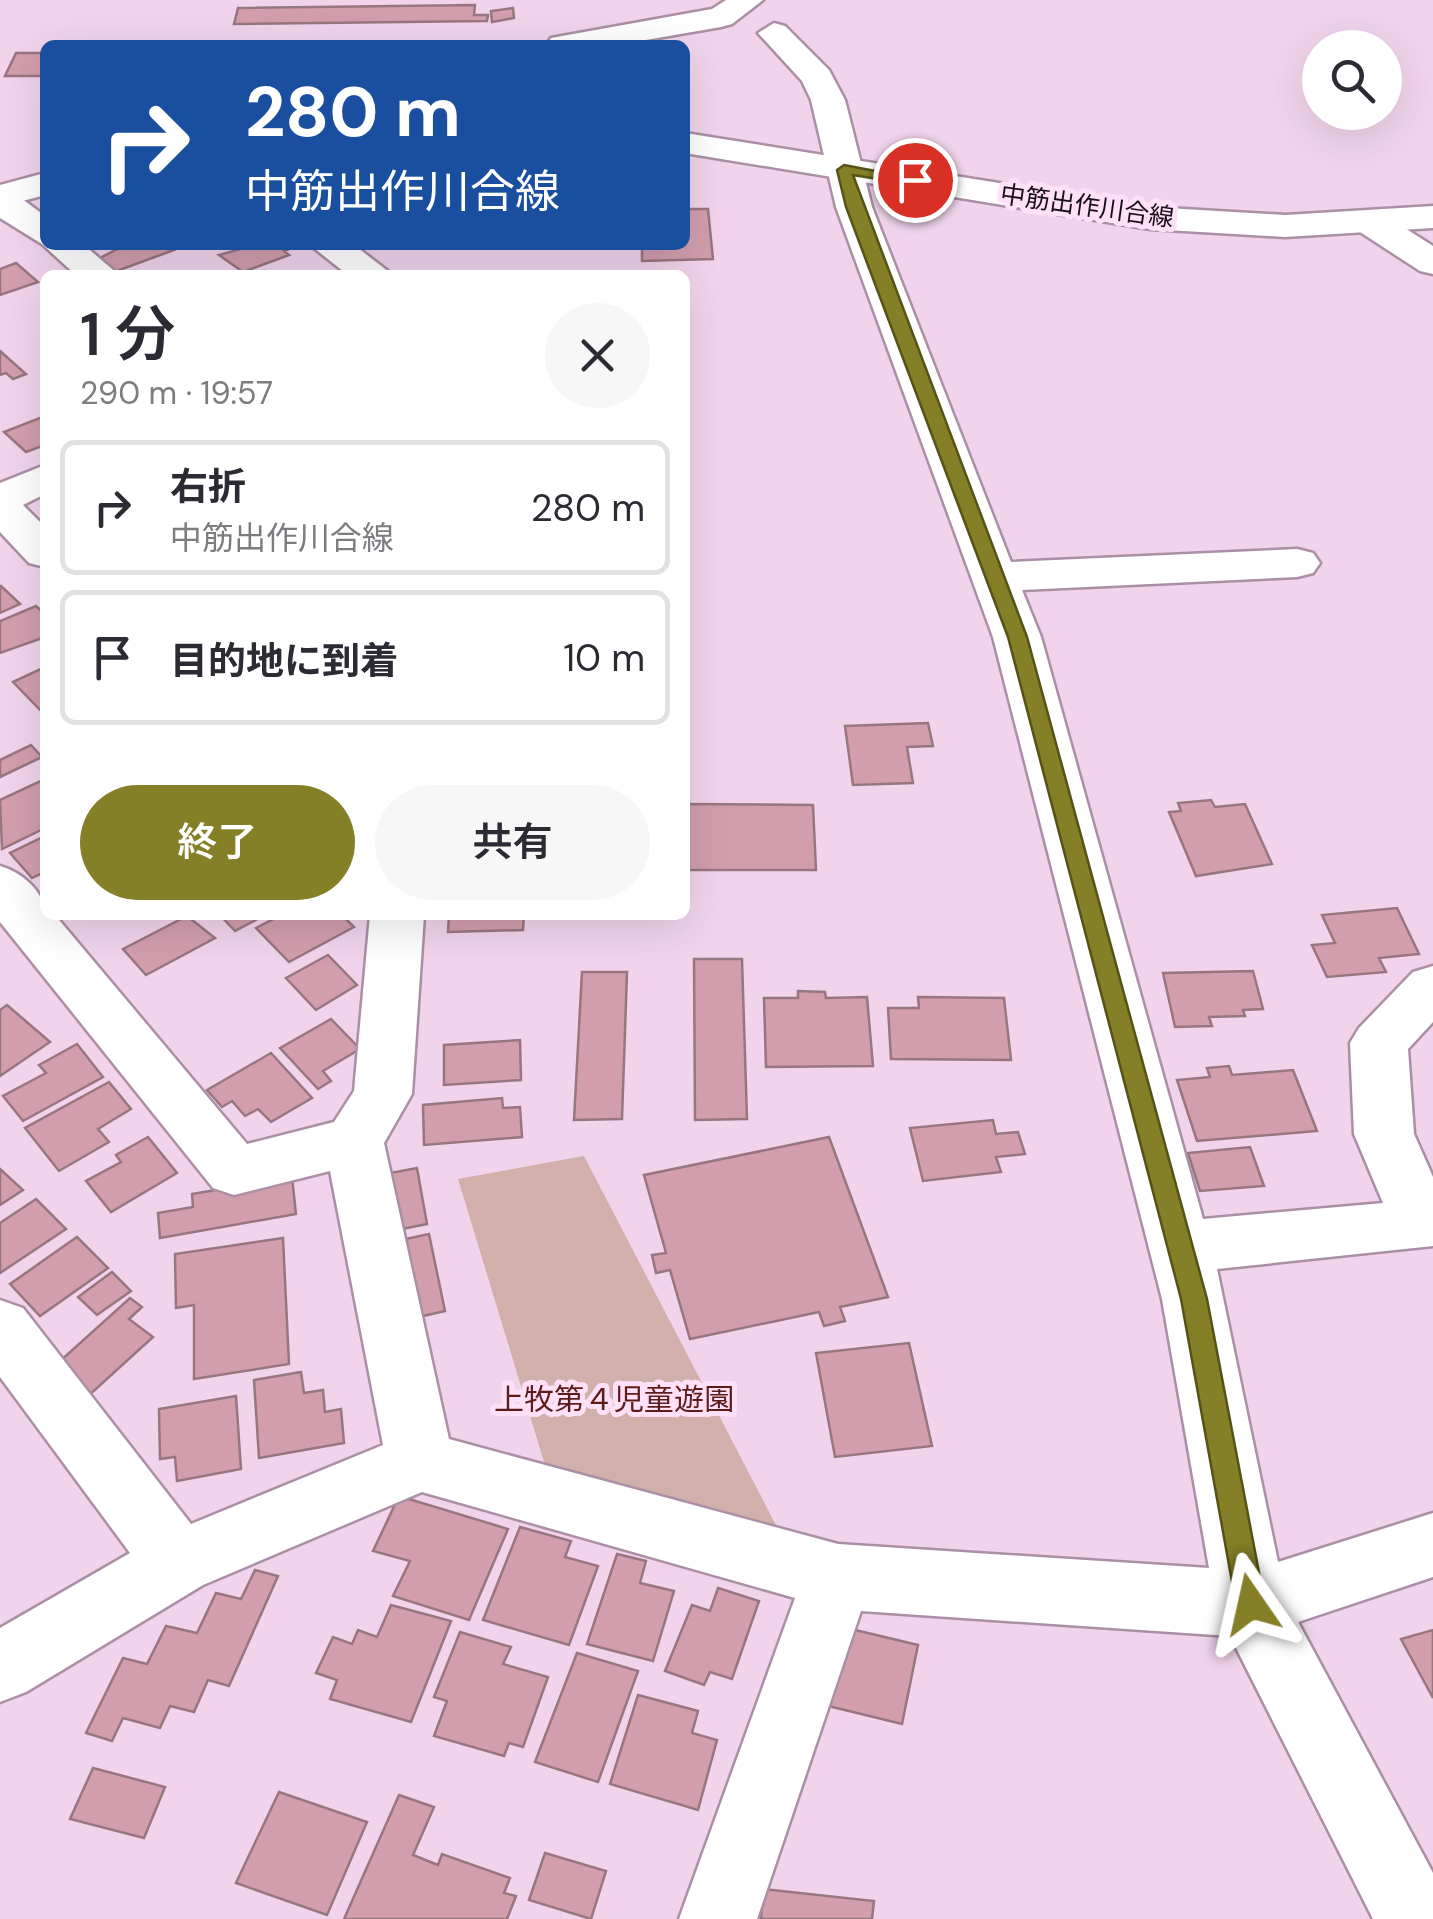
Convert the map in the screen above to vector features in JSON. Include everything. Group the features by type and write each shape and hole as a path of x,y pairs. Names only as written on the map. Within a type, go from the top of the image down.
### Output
{"street":[{"path":"590,40 721,17 760,16 816,77 828,100 854,207 1017,637 1194,1299 1251,1604 1415,1919"},
{"name":"中筋出作川合線","path":"690,144 1150,218 1285,226 1433,218"},
{"path":"0,198 40,186"},
{"path":"0,198 40,230"},
{"path":"1373,224 1433,263"},
{"path":"67,250 93,270"},
{"path":"336,250 366,270"},
{"path":"40,481 0,503 40,547"},
{"path":"995,577 1297,563"},
{"path":"0,885 234,1171 354,1141"},
{"path":"397,920 383,1094 354,1141 420,1461"},
{"path":"1180,1247 1423,1224 1384,1134 1380,1043 1433,987"},
{"path":"0,1327 178,1562"},
{"path":"0,1667 178,1562 420,1461 838,1577 1251,1604 1433,1545"},
{"path":"718,1919 838,1577"}],"green space":[{"name":"上牧第４児童遊園","path":"584,1156 778,1529 547,1472 458,1179"}],"building":[{"path":"475,5 474,15 488,15 487,21 234,24 238,8"},
{"path":"513,8 514,18 492,22 491,11"},
{"path":"16,53 40,53 40,76 5,76"},
{"path":"690,209 708,209 713,259 642,261 642,250 690,250"},
{"path":"115,250 174,250 119,270 112,270 98,259"},
{"path":"237,250 287,250 289,255 240,270 219,255"},
{"path":"16,263 38,282 0,295 0,269"},
{"path":"0,351 26,374 13,379 6,373 0,375"},
{"path":"40,418 40,447 26,452 4,432"},
{"path":"0,587 20,604 0,613"},
{"path":"36,606 40,610 40,639 0,653 0,621"},
{"path":"40,669 40,710 13,682"},
{"path":"928,723 933,746 907,747 913,783 853,785 845,726"},
{"path":"31,745 40,755 0,777 0,760"},
{"path":"40,781 40,830 2,849 0,800"},
{"path":"1211,800 1215,807 1245,804 1272,864 1196,876 1169,812 1181,811 1178,803"},
{"path":"690,804 813,805 816,870 690,870"},
{"path":"40,838 40,874 32,878 10,853"},
{"path":"1397,908 1419,954 1379,958 1386,972 1327,977 1312,945 1335,943 1322,915"},
{"path":"179,920 192,920 215,938 146,975 123,949"},
{"path":"225,920 256,920 235,931"},
{"path":"271,920 347,920 354,927 289,962 256,928"},
{"path":"449,920 524,920 523,930 448,932"},
{"path":"328,955 357,985 316,1010 286,978"},
{"path":"694,959 742,959 747,1119 695,1120"},
{"path":"1253,971 1263,1009 1243,1010 1245,1016 1209,1017 1212,1026 1175,1027 1163,973"},
{"path":"582,972 627,972 622,1119 574,1120"},
{"path":"798,991 825,992 826,998 867,997 873,1066 766,1067 764,998 798,998"},
{"path":"918,997 1004,998 1011,1060 891,1059 888,1008 919,1008"},
{"path":"7,1005 50,1042 0,1076 0,1010"},
{"path":"331,1019 360,1049 323,1071 331,1081 318,1089 280,1048"},
{"path":"520,1040 521,1080 444,1085 444,1045"},
{"path":"77,1044 103,1077 23,1121 3,1096 46,1073 39,1065"},
{"path":"271,1053 312,1098 271,1122 258,1109 245,1116 232,1101 222,1107 207,1090"},
{"path":"1229,1066 1232,1075 1293,1070 1317,1131 1197,1141 1177,1080 1210,1077 1207,1068"},
{"path":"109,1082 131,1109 98,1129 109,1142 59,1171 25,1128"},
{"path":"502,1098 503,1108 520,1107 522,1137 424,1145 423,1105"},
{"path":"993,1120 996,1134 1018,1132 1025,1154 996,1157 1001,1172 923,1181 910,1128"},
{"path":"148,1137 177,1173 111,1212 86,1181 121,1162 116,1155"},
{"path":"829,1137 888,1297 840,1307 845,1321 824,1326 819,1312 690,1339 670,1270 656,1273 652,1255 666,1253 644,1175"},
{"path":"1250,1147 1264,1186 1200,1191 1188,1153"},
{"path":"417,1168 427,1224 378,1234 385,1174"},
{"path":"0,1169 23,1190 0,1205"},
{"path":"292,1177 296,1214 160,1238 158,1213 193,1207 192,1194"},
{"path":"36,1199 66,1229 0,1273 0,1223"},
{"path":"429,1234 445,1311 397,1322 384,1256 409,1251 406,1239"},
{"path":"77,1237 108,1268 40,1316 10,1284"},
{"path":"283,1238 289,1364 194,1379 194,1305 176,1308 175,1254"},
{"path":"112,1272 131,1291 97,1315 78,1297"},
{"path":"130,1298 142,1307 129,1319 153,1337 85,1399 48,1372"},
{"path":"909,1343 932,1446 835,1457 816,1353"},
{"path":"301,1372 304,1393 323,1390 325,1412 341,1409 344,1443 259,1458 254,1380"},
{"path":"236,1396 241,1469 177,1481 175,1457 160,1459 159,1409"},
{"path":"399,1496 508,1529 469,1620 393,1596 410,1561 373,1551"},
{"path":"520,1527 571,1541 565,1557 598,1566 569,1645 483,1620"},
{"path":"617,1554 646,1561 640,1583 674,1591 653,1661 587,1644"},
{"path":"255,1570 278,1576 229,1686 208,1680 194,1712 170,1706 160,1728 123,1718 112,1741 86,1733 123,1658 147,1664 166,1626 197,1633 216,1593 241,1599"},
{"path":"718,1588 759,1601 732,1679 710,1672 704,1685 665,1671 692,1605 710,1611"},
{"path":"391,1605 451,1621 411,1722 330,1699 337,1680 316,1673 333,1637 352,1644 358,1630 377,1637"},
{"path":"830,1624 918,1645 902,1724 812,1702"},
{"path":"1433,1630 1433,1698 1401,1639"},
{"path":"460,1632 511,1647 503,1664 548,1677 523,1747 509,1743 504,1756 434,1736 447,1701 434,1697"},
{"path":"577,1653 638,1671 598,1782 535,1762"},
{"path":"638,1695 698,1711 692,1733 717,1740 698,1810 610,1784"},
{"path":"93,1768 165,1787 144,1838 70,1819"},
{"path":"279,1792 367,1822 327,1915 236,1883"},
{"path":"399,1795 434,1807 413,1855 438,1865 442,1854 510,1878 504,1893 516,1896 507,1919 344,1919"},
{"path":"545,1853 606,1871 591,1919 529,1900"},
{"path":"763,1889 874,1901 872,1919 761,1919"}],"route":[{"path":"915,180 844,170 854,207 1017,637 1194,1299 1251,1604"}]}
